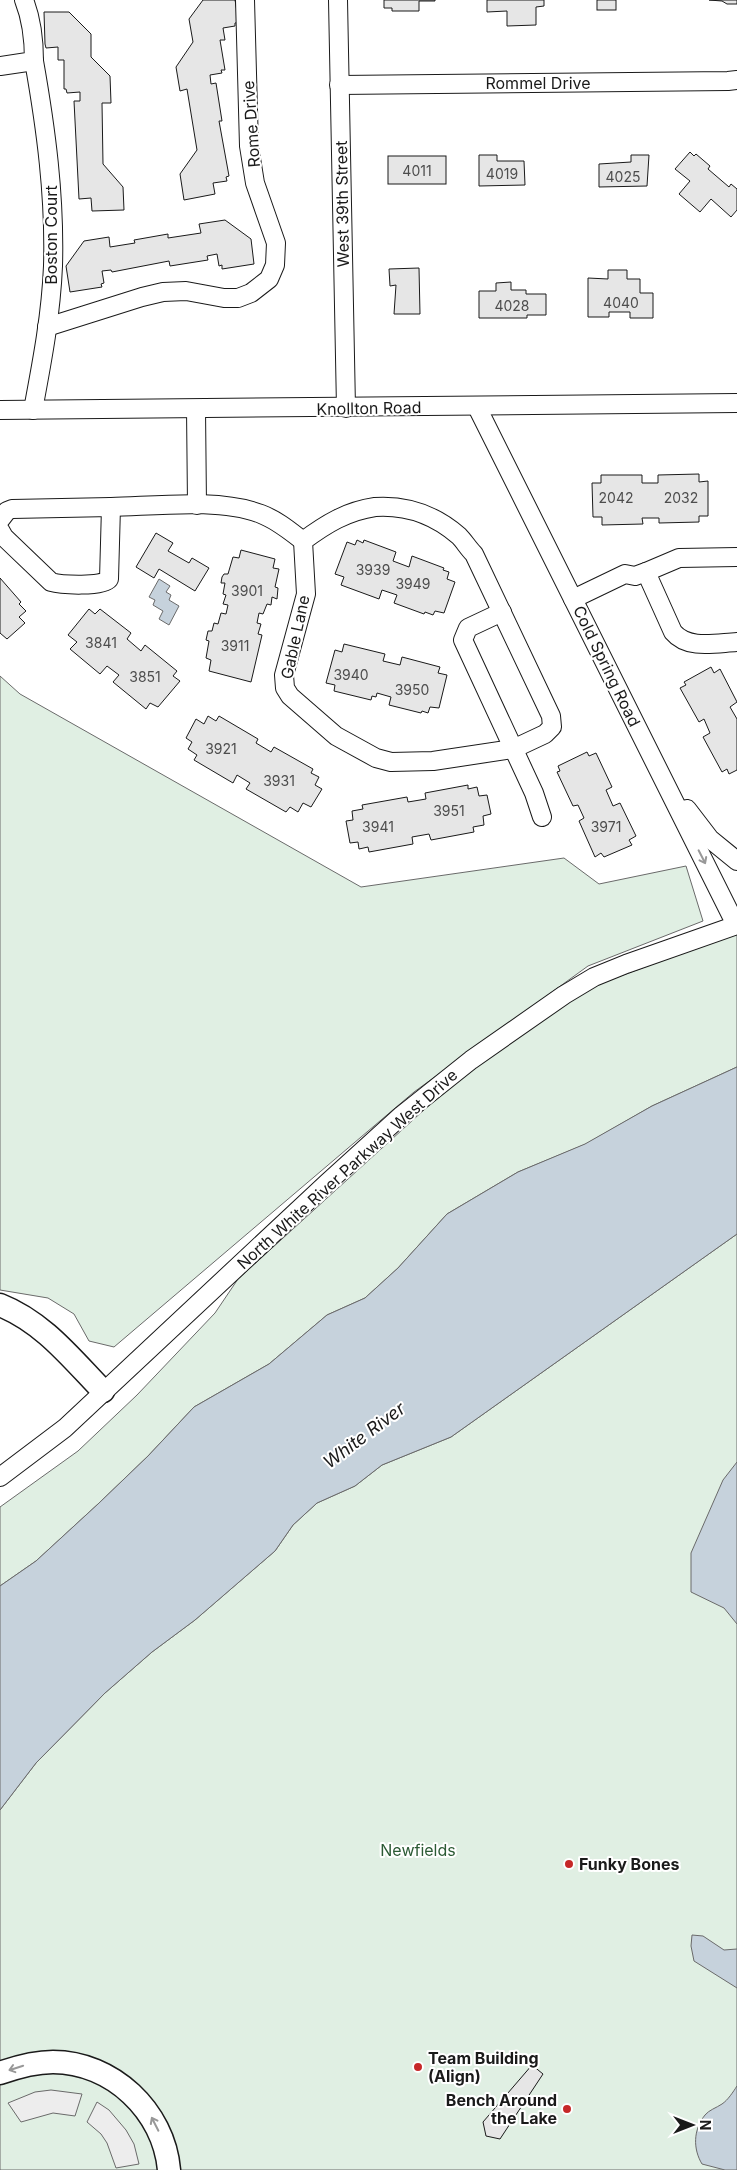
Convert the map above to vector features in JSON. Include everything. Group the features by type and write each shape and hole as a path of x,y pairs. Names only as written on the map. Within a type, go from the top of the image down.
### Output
{"main road":[{"path":"0,1305 19,1313 47,1333 103,1391"},
{"path":"0,2073 26,2065 54,2062 84,2066 105,2075 123,2086 149,2114 165,2146 169,2170"}],"street":[{"name":"Boston Court","path":"24,0 34,38 34,61 45,123 52,191 53,267 47,327 33,410"},
{"name":"Rome Drive","path":"47,327 163,292 186,291 224,298 238,298 252,293 269,279 275,265 276,244 255,183 249,146 245,0"},
{"name":"West 39th Street","path":"338,0 346,408"},
{"path":"0,66 34,61"},
{"name":"Rommel Drive","path":"339,84 718,82 737,80"},
{"name":"Knollton Road","path":"0,410 737,403"},
{"name":"Cold Spring Road","path":"478,406 737,925"},
{"path":"196,409 196,505"},
{"path":"0,520 7,511 12,509 196,505 257,512 282,524 304,541"},
{"path":"0,530 4,537 51,582 58,584 105,583 110,576 111,507"},
{"name":"Gable Lane","path":"391,507 421,513 443,523 463,540 480,563 552,721 552,726 547,732 513,749 433,761 384,760 336,736 290,696 285,688 284,676 306,594 304,541 333,520 360,510 391,507"},
{"path":"576,604 625,574 641,574 679,558 737,557"},
{"path":"641,574 678,638 693,644 737,642"},
{"path":"502,612 468,628 463,640 534,793 542,817"},
{"path":"664,782 710,839 737,861"},
{"name":"North White River Parkway West Drive","path":"0,1477 65,1428 402,1115 470,1060 564,995 594,978 626,964 737,925"}],"green space":[{"path":"0,676 20,694 361,887 564,858 599,884 686,866 703,921 588,966 414,1092 114,1347 89,1341 74,1314 48,1298 0,1290"},
{"path":"737,933 737,1067 652,1106 586,1144 518,1172 447,1214 398,1268 365,1298 327,1315 269,1364 194,1407 148,1456 98,1504 36,1561 0,1586 0,1507 78,1451 137,1395 215,1313 238,1279 436,1099 548,1014 596,985"},
{"name":"Newfields","path":"737,1234 737,2170 0,2170 0,1810 36,1763 105,1693 152,1652 195,1620 275,1551 293,1525 317,1503 355,1486 382,1465 451,1437"}],"shaded area":[{"path":"51,2090 82,2094 75,2116 53,2113 21,2122 8,2103 35,2092"},
{"path":"97,2102 109,2110 126,2130 134,2144 139,2164 116,2168 107,2143 101,2134 87,2122"}],"water":[{"path":"159,579 170,586 166,592 171,595 169,600 179,606 169,625 159,619 163,611 153,605 155,600 149,597"},
{"name":"White River","path":"737,1067 737,1234 451,1437 382,1465 355,1486 317,1503 293,1525 275,1551 195,1620 152,1652 105,1693 36,1763 0,1810 0,1586 36,1561 98,1504 148,1456 194,1407 269,1364 327,1315 365,1298 398,1268 447,1214 518,1172 585,1144 652,1106"},
{"path":"737,1462 737,1624 724,1608 691,1592 691,1553 723,1480"},
{"path":"692,1935 703,1936 724,1950 737,1949 737,1988 694,1961 691,1946"},
{"path":"737,2086 737,2170 725,2170 702,2164 696,2146 698,2127 707,2113 724,2102"}],"building":[{"path":"203,0 235,0 239,22 235,23 235,26 223,28 225,40 220,40 225,70 221,70 222,73 210,75 211,84 216,83 222,121 219,121 229,176 226,177 227,181 213,183 215,194 184,200 180,174 197,150 187,89 180,91 176,67 193,42 189,19"},
{"path":"384,0 435,1 419,1 419,11 392,11 392,8 384,8"},
{"path":"487,0 544,0 544,6 536,7 536,25 507,26 507,11 487,12"},
{"path":"597,0 616,0 616,10 597,10"},
{"path":"709,0 737,0 737,4 727,4 722,1"},
{"path":"44,12 69,12 91,34 91,57 110,76 111,103 102,103 103,164 123,187 124,210 92,211 91,198 79,199 74,101 80,101 80,92 67,93 66,89 64,89 64,60 58,60 58,47 46,48"},
{"path":"690,152 694,156 696,154 710,166 708,169 729,187 731,184 737,189 737,210 731,217 711,199 700,212 679,194 690,181 675,169"},
{"path":"479,155 497,155 497,161 524,161 525,185 479,186"},
{"path":"631,155 649,155 647,186 599,187 599,164 631,162"},
{"path":"388,156 446,156 446,184 388,184"},
{"path":"225,220 251,239 254,264 222,269 222,265 219,266 217,254 207,256 208,260 170,266 169,261 112,272 111,270 102,271 104,283 101,284 102,287 70,292 66,266 84,241 109,237 110,247 135,243 134,240 168,234 168,238 201,233 199,224"},
{"path":"419,268 420,314 394,314 396,285 390,286 389,269"},
{"path":"608,270 627,270 627,279 640,279 640,293 653,293 653,318 630,318 630,312 609,312 609,317 588,317 588,278 608,279"},
{"path":"511,282 511,290 526,290 526,294 546,294 546,315 527,315 527,318 479,318 479,291 496,291 496,283"},
{"path":"699,474 699,482 708,481 708,516 699,516 699,522 659,523 659,518 642,518 643,524 602,525 602,517 593,517 592,483 601,483 601,475 642,475 642,483 658,483 658,475"},
{"path":"156,533 173,543 168,551 189,563 192,558 209,568 195,591 159,569 154,578 136,567"},
{"path":"357,540 363,543 364,540 396,552 393,561 409,567 412,556 444,568 443,570 449,572 447,579 455,582 444,613 435,611 433,615 425,612 424,614 394,603 397,595 382,590 379,599 341,585 344,577 335,574 347,542 355,545"},
{"path":"241,550 275,559 273,568 279,569 275,587 278,588 277,599 272,597 271,605 267,604 263,614 259,613 257,623 261,624 258,634 262,635 251,682 209,671 211,660 206,658 209,641 206,640 208,631 212,631 214,623 218,624 221,613 226,614 228,605 223,604 226,595 223,594 225,583 221,583 222,577 224,574 228,574 233,557 239,558"},
{"path":"0,578 21,602 19,604 26,611 19,617 25,623 7,639 0,633"},
{"path":"89,609 95,614 100,609 131,633 127,639 141,651 145,645 177,671 173,676 180,681 158,707 150,703 146,709 113,682 119,675 107,666 100,674 70,649 77,642 68,635"},
{"path":"344,644 385,654 383,661 400,665 402,657 440,667 438,673 447,675 439,708 430,707 428,713 422,711 421,713 389,705 391,697 377,693 376,697 372,696 371,700 334,691 335,685 326,683 335,650 342,652"},
{"path":"711,667 714,673 720,669 737,702 730,707 737,719 737,770 729,774 727,769 722,772 703,737 710,733 704,719 699,722 680,688 686,685 684,682"},
{"path":"208,716 216,721 219,716 258,739 256,743 271,752 274,747 313,769 311,773 319,777 315,785 322,789 311,807 303,803 298,812 290,807 286,812 246,789 250,783 237,775 233,783 194,760 197,755 188,749 192,742 186,738 196,719 204,724"},
{"path":"587,752 589,756 596,753 612,787 606,790 613,806 620,803 636,836 629,840 632,845 604,857 601,853 595,857 579,821 584,818 578,805 573,806 557,772 560,771 558,766"},
{"path":"468,785 468,789 477,787 479,796 487,795 491,814 483,816 484,825 473,827 474,832 431,840 429,834 412,837 413,844 369,852 368,847 359,849 358,842 350,843 346,821 353,820 352,811 363,809 362,805 407,797 408,802 426,799 425,793"},
{"path":"532,2065 543,2074 500,2139 486,2136 483,2122"}],"place":[{"name":"Funky Bones","path":"569,1864"},
{"name":"Team Building (Align)","path":"418,2067"},
{"name":"Bench Around the Lake","path":"567,2109"}]}
